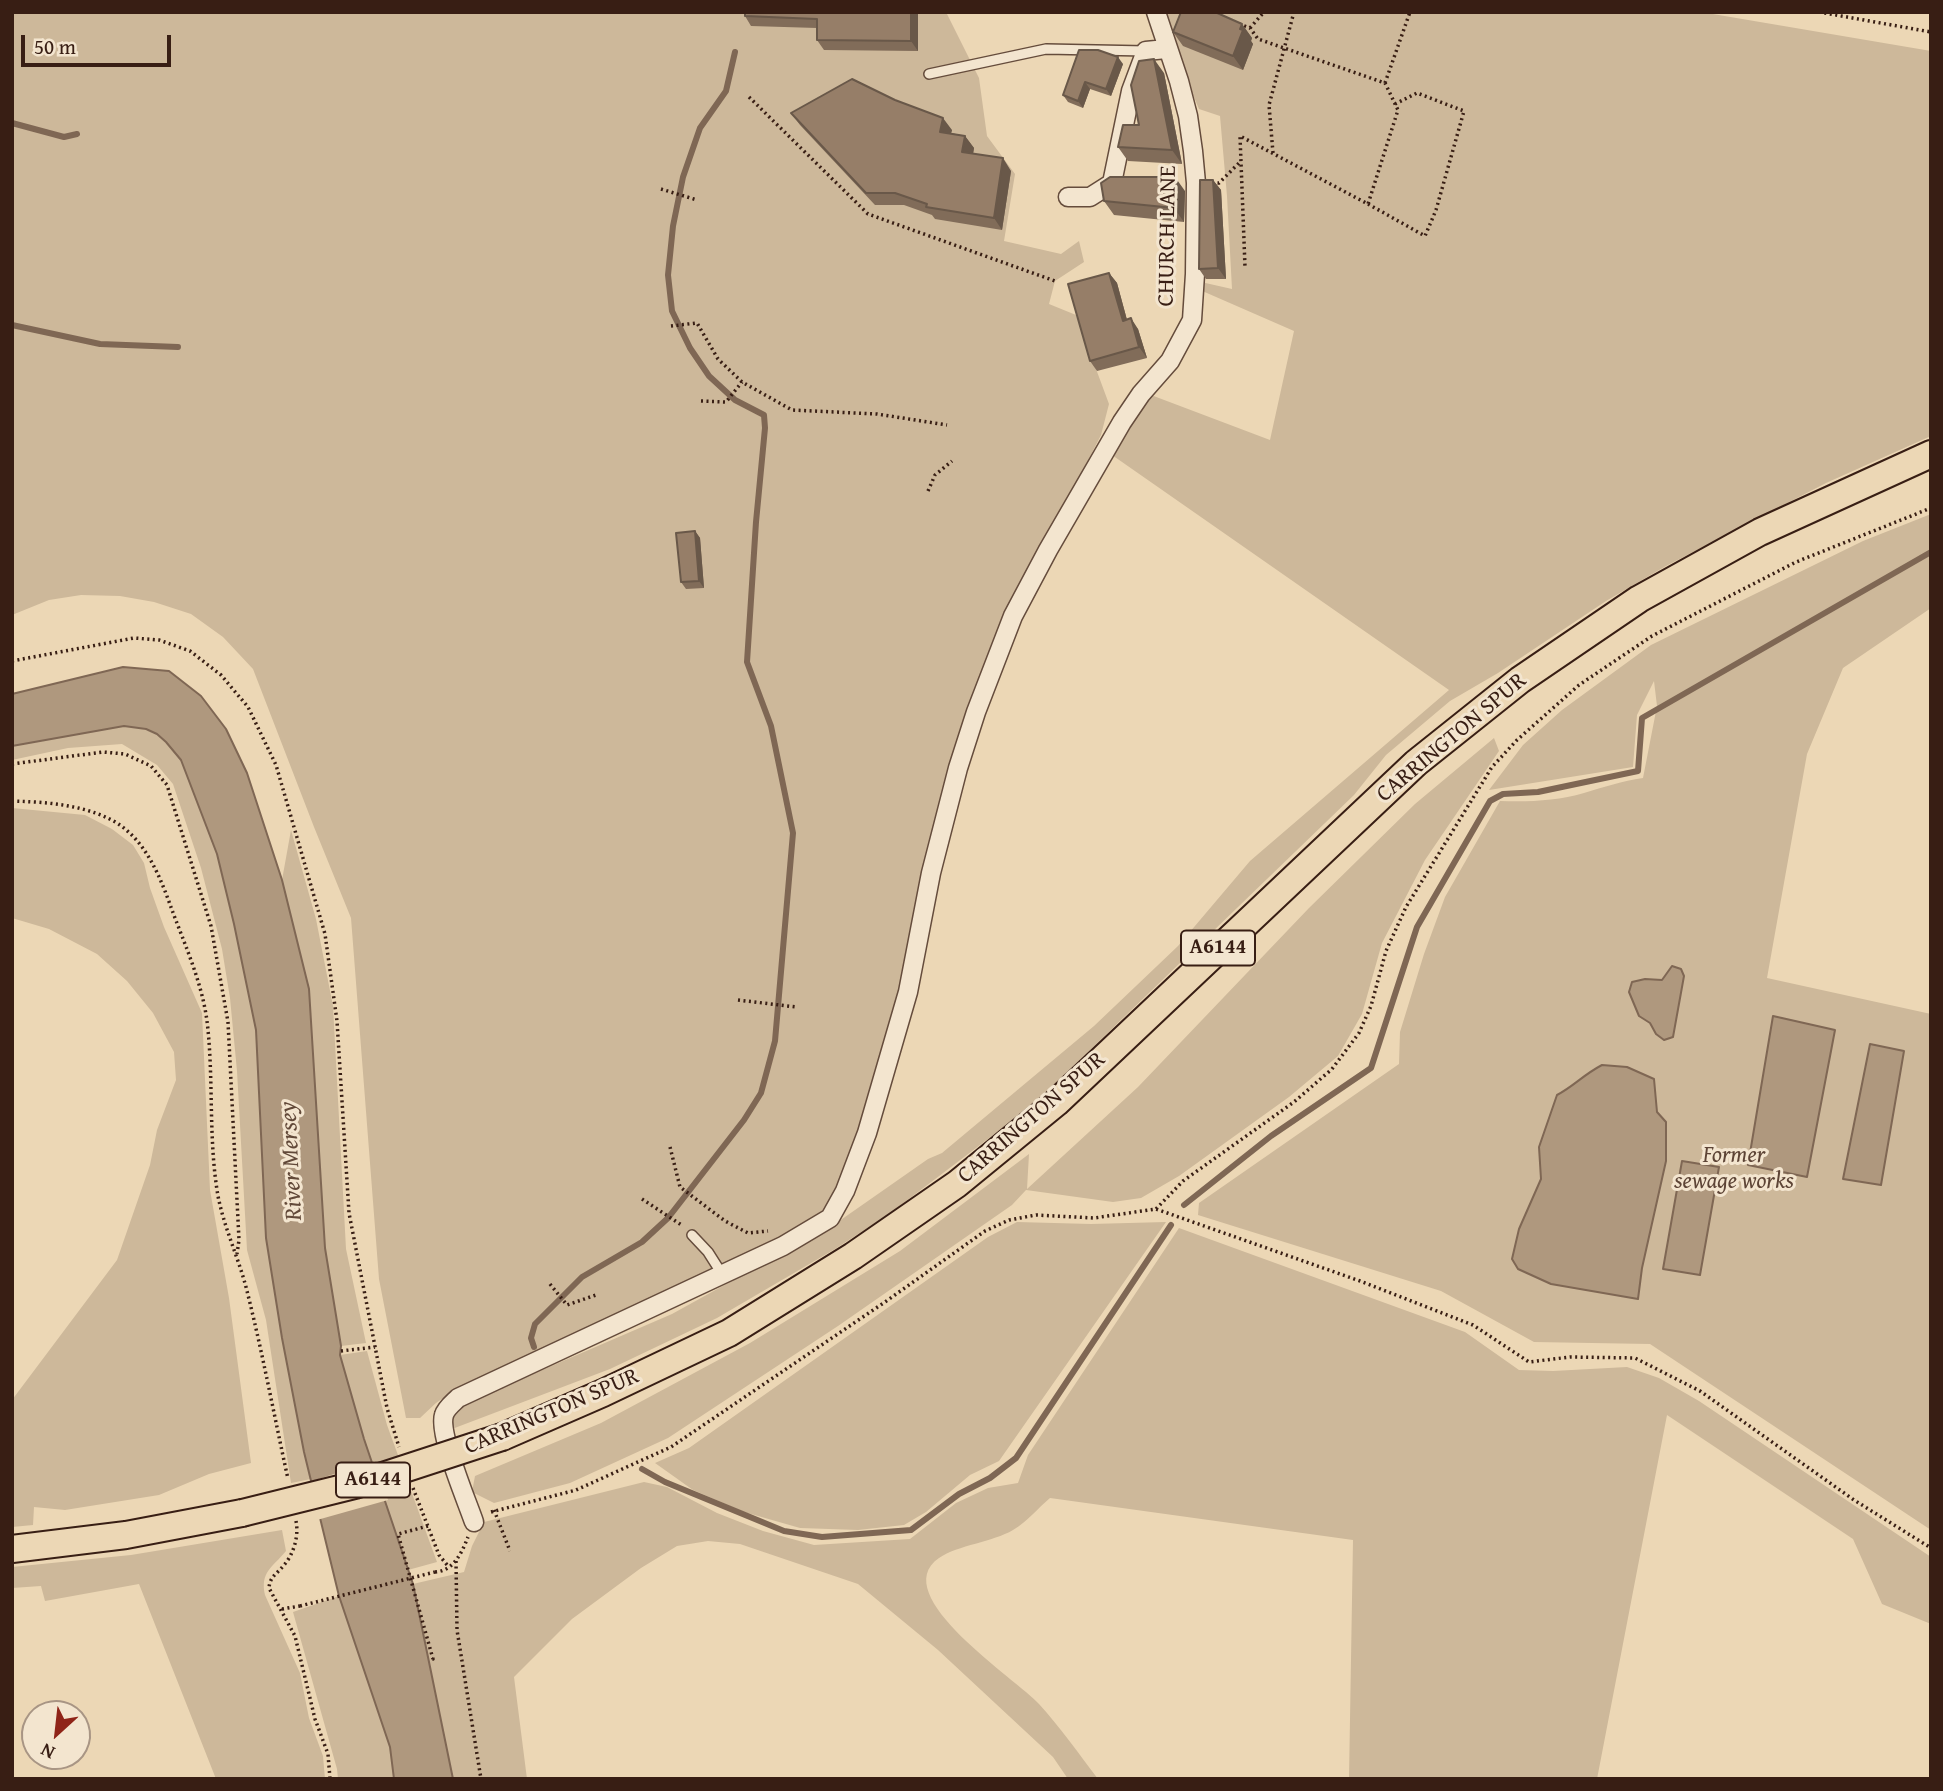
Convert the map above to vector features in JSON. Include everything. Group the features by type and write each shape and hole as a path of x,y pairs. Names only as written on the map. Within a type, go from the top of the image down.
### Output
{"main road":[{"name":"CARRINGTON SPUR","path":"12,1549 126,1535 242,1513 355,1485 502,1437 603,1394 729,1333 853,1256 957,1184 1056,1102 1416,763 1520,680 1639,599 1760,532 1931,454"}],"street":[{"name":"CHURCH LANE","path":"474,1522 447,1441 444,1416 451,1405 467,1393 783,1246 830,1218 845,1192 867,1133 902,1013 931,873 958,768 976,712 1013,616 1048,550 1141,394 1170,361 1192,320 1196,184 1193,151 1179,81 1166,49 1156,12"},
{"path":"1068,197 1090,197 1112,183 1131,91 1146,51 1166,49"}],"lane":[{"path":"929,74 1046,49 1146,51"},
{"path":"692,1235 708,1252 722,1274"}],"path":[{"path":"1250,28 1264,12"},
{"path":"1273,153 1269,105 1294,12"},
{"path":"1368,204 1398,110 1385,83 1410,12"},
{"path":"1819,12 1931,32"},
{"path":"1229,20 1250,28 1258,39 1385,83"},
{"path":"1245,267 1240,136 1425,236 1436,210 1464,111 1417,93 1395,104"},
{"path":"749,97 868,214 1055,281"},
{"path":"1219,183 1240,162"},
{"path":"661,190 696,200"},
{"path":"671,326 696,323 718,359 743,382 792,410 877,414 947,425"},
{"path":"701,401 726,402 743,382"},
{"path":"928,491 935,475 952,461"},
{"path":"1156,1209 1183,1181 1294,1102 1332,1069 1359,1033 1371,1006 1387,951 1406,907 1492,767 1517,740 1579,685 1653,636 1796,562 1931,508"},
{"path":"12,661 121,640 159,640 190,651 221,676 248,707 276,765 326,934 337,1021 349,1213 387,1408"},
{"path":"12,764 103,752 125,754 151,766 167,785 211,926 228,1022 239,1240 236,1256"},
{"path":"14,801 74,807 120,825 142,847 160,877 193,968 206,1018 219,1199 270,1394 289,1487"},
{"path":"738,1000 796,1007"},
{"path":"670,1147 680,1187 725,1221 748,1233 769,1231"},
{"path":"642,1199 677,1221"},
{"path":"282,1609 442,1570 463,1553 474,1522 494,1510 576,1490 671,1447 985,1231 1009,1220 1036,1215 1094,1219 1156,1209 1360,1281 1473,1325 1529,1362 1570,1357 1635,1358 1700,1391 1854,1500 1931,1548"},
{"path":"550,1284 568,1304 596,1295"},
{"path":"341,1351 375,1347"},
{"path":"494,1510 510,1551"},
{"path":"295,1514 298,1527 292,1552 285,1564 271,1577 270,1592 295,1636 315,1719 328,1754 330,1779"},
{"path":"429,1659 433,1658 398,1534 428,1526 442,1570"},
{"path":"456,1561 457,1630 481,1779"}],"green space":[{"path":"12,12 946,12 979,78 987,136 1015,174 1004,241 1061,254 1079,241 1084,262 1055,281 1049,304 1076,315 1109,404 1101,435 1006,621 860,1133 840,1186 819,1216 780,1241 456,1389 420,1418 406,1418 379,1279 351,918 253,669 223,637 191,614 154,602 120,596 81,595 49,600 12,615"},
{"path":"1164,12 1701,12 1931,51 1931,436 1826,483 1666,566 1606,601 1498,673 1450,701 1386,755 1354,795 1034,1104 889,1214 717,1318 610,1369 452,1429 454,1413 468,1402 672,1314 835,1224 928,1159 942,1153 1094,1026 1178,946 1250,861 1449,690 1112,455 1128,423 1151,395 1270,440 1294,331 1200,290 1201,282 1232,289 1220,116 1199,109 1173,48"},
{"name":"Former sewage works","path":"1931,514 1931,608 1843,668 1807,754 1767,978 1931,1014 1931,1530 1650,1344 1534,1342 1441,1291 1198,1215 1199,1203 1399,1064 1400,1032 1445,897 1500,801 1563,798 1643,778 1657,706 1654,681 1637,715 1633,767 1489,790 1523,745 1562,710 1651,645 1863,541"},
{"path":"134,726 157,734 181,760 217,854 234,924 256,1030 266,1238 282,1338 311,1479 291,1483 266,1320 247,1250 237,1071 222,949 201,868 173,784 157,765 122,744 68,748 12,760 12,746"},
{"path":"1494,738 1499,751 1425,860 1382,943 1362,1014 1338,1056 1289,1097 1179,1176 1141,1198 1113,1202 1026,1190 1012,1205 838,1326 668,1438 570,1483 494,1503 472,1492 475,1476 601,1423 750,1343 900,1251 1029,1154 1027,1189 1138,1087 1309,908 1415,804"},
{"path":"12,808 85,815 112,829 133,845 144,863 164,927 202,1013 210,1190 229,1298 251,1463 209,1474 159,1495 65,1510 34,1507 33,1525 12,1527 12,1400 117,1260 150,1165 157,1130 176,1080 174,1052 153,1013 127,981 97,954 49,929 12,918"},
{"path":"291,830 316,919 333,1006 346,1249 366,1343 341,1346 325,1248 309,989 282,880"},
{"path":"1017,1222 1166,1222 999,1461 970,1475 926,1512 904,1525 858,1530 800,1528 744,1512 693,1490 655,1463 689,1448 988,1237"},
{"path":"1179,1228 1465,1332 1519,1370 1627,1367 1659,1378 1699,1401 1931,1557 1931,1624 1882,1604 1853,1539 1667,1415 1597,1779 1349,1779 1353,1540 1050,1498 1013,1530 939,1558 927,1574 929,1593 941,1614 961,1636 1039,1704 1098,1779 1068,1779 1053,1757 938,1650 858,1584 740,1544 708,1541 677,1546 641,1568 572,1619 514,1677 527,1779 453,1779 413,1584 464,1572 472,1546 484,1522 644,1482 667,1487 717,1513 763,1531 814,1545 910,1539 956,1503 988,1488 1018,1483 1028,1455"},
{"path":"367,1351 387,1425 437,1562 408,1570 364,1439 340,1355"},
{"path":"282,1530 286,1551 266,1575 265,1595 300,1673 309,1718 323,1756 325,1779 216,1779 139,1584 45,1601 41,1586 12,1588 12,1567 131,1555"},
{"path":"339,1596 390,1747 394,1779 338,1779 293,1612"}],"water":[{"name":"River Mersey","path":"123,667 169,671 201,696 226,729 247,773 282,880 309,989 325,1248 341,1346 340,1355 364,1439 413,1584 453,1779 394,1779 390,1747 339,1596 304,1452 266,1238 256,1030 217,854 181,760 157,734 146,729 124,726 12,746 12,694"},
{"path":"1672,966 1681,969 1684,976 1673,1037 1664,1040 1656,1034 1650,1023 1639,1016 1629,992 1632,982 1645,979 1662,980"},
{"path":"1773,1016 1835,1030 1807,1177 1748,1165"},
{"path":"1870,1044 1904,1051 1881,1185 1843,1179"},
{"path":"1602,1065 1627,1067 1654,1079 1657,1112 1666,1122 1666,1161 1642,1268 1638,1299 1551,1284 1518,1269 1512,1259 1519,1229 1541,1179 1539,1147 1557,1095"},
{"path":"1682,1161 1719,1167 1700,1275 1663,1269"}],"pier":[{"path":"375,1461 388,1500 317,1520 309,1482"}],"building":[{"path":"745,12 911,12 911,41 817,40 817,19 745,16"},
{"path":"1181,12 1215,12 1242,24 1240,29 1243,30 1233,56 1173,32"},
{"path":"1079,50 1098,50 1118,57 1106,89 1085,82 1078,101 1063,95"},
{"path":"1154,59 1172,150 1118,147 1123,125 1139,125 1131,85 1139,61"},
{"path":"852,79 895,100 943,118 940,132 965,136 962,152 1003,158 994,218 926,207 927,204 895,193 866,193 791,113"},
{"path":"1110,177 1175,177 1174,208 1104,201 1101,183"},
{"path":"1200,180 1213,180 1218,268 1199,269"},
{"path":"1109,273 1123,321 1131,318 1139,347 1090,361 1068,284"},
{"path":"695,531 699,581 681,582 676,533"}],"waterway":[{"path":"534,1347 531,1338 535,1324 582,1277 642,1242 668,1218 744,1120 761,1093 775,1041 793,833 771,726 747,662 764,415 735,400 709,376 690,348 672,311 668,275 673,226 683,177 700,128 726,91 735,52"},
{"path":"12,123 64,137 77,134"},
{"path":"12,325 100,344 178,347"},
{"path":"1184,1205 1271,1136 1371,1068 1417,927 1490,801 1503,794 1538,792 1638,771 1642,718 1931,552"},
{"path":"642,1469 665,1482 784,1531 822,1537 911,1530 959,1494 990,1478 1016,1458 1171,1225"}]}
